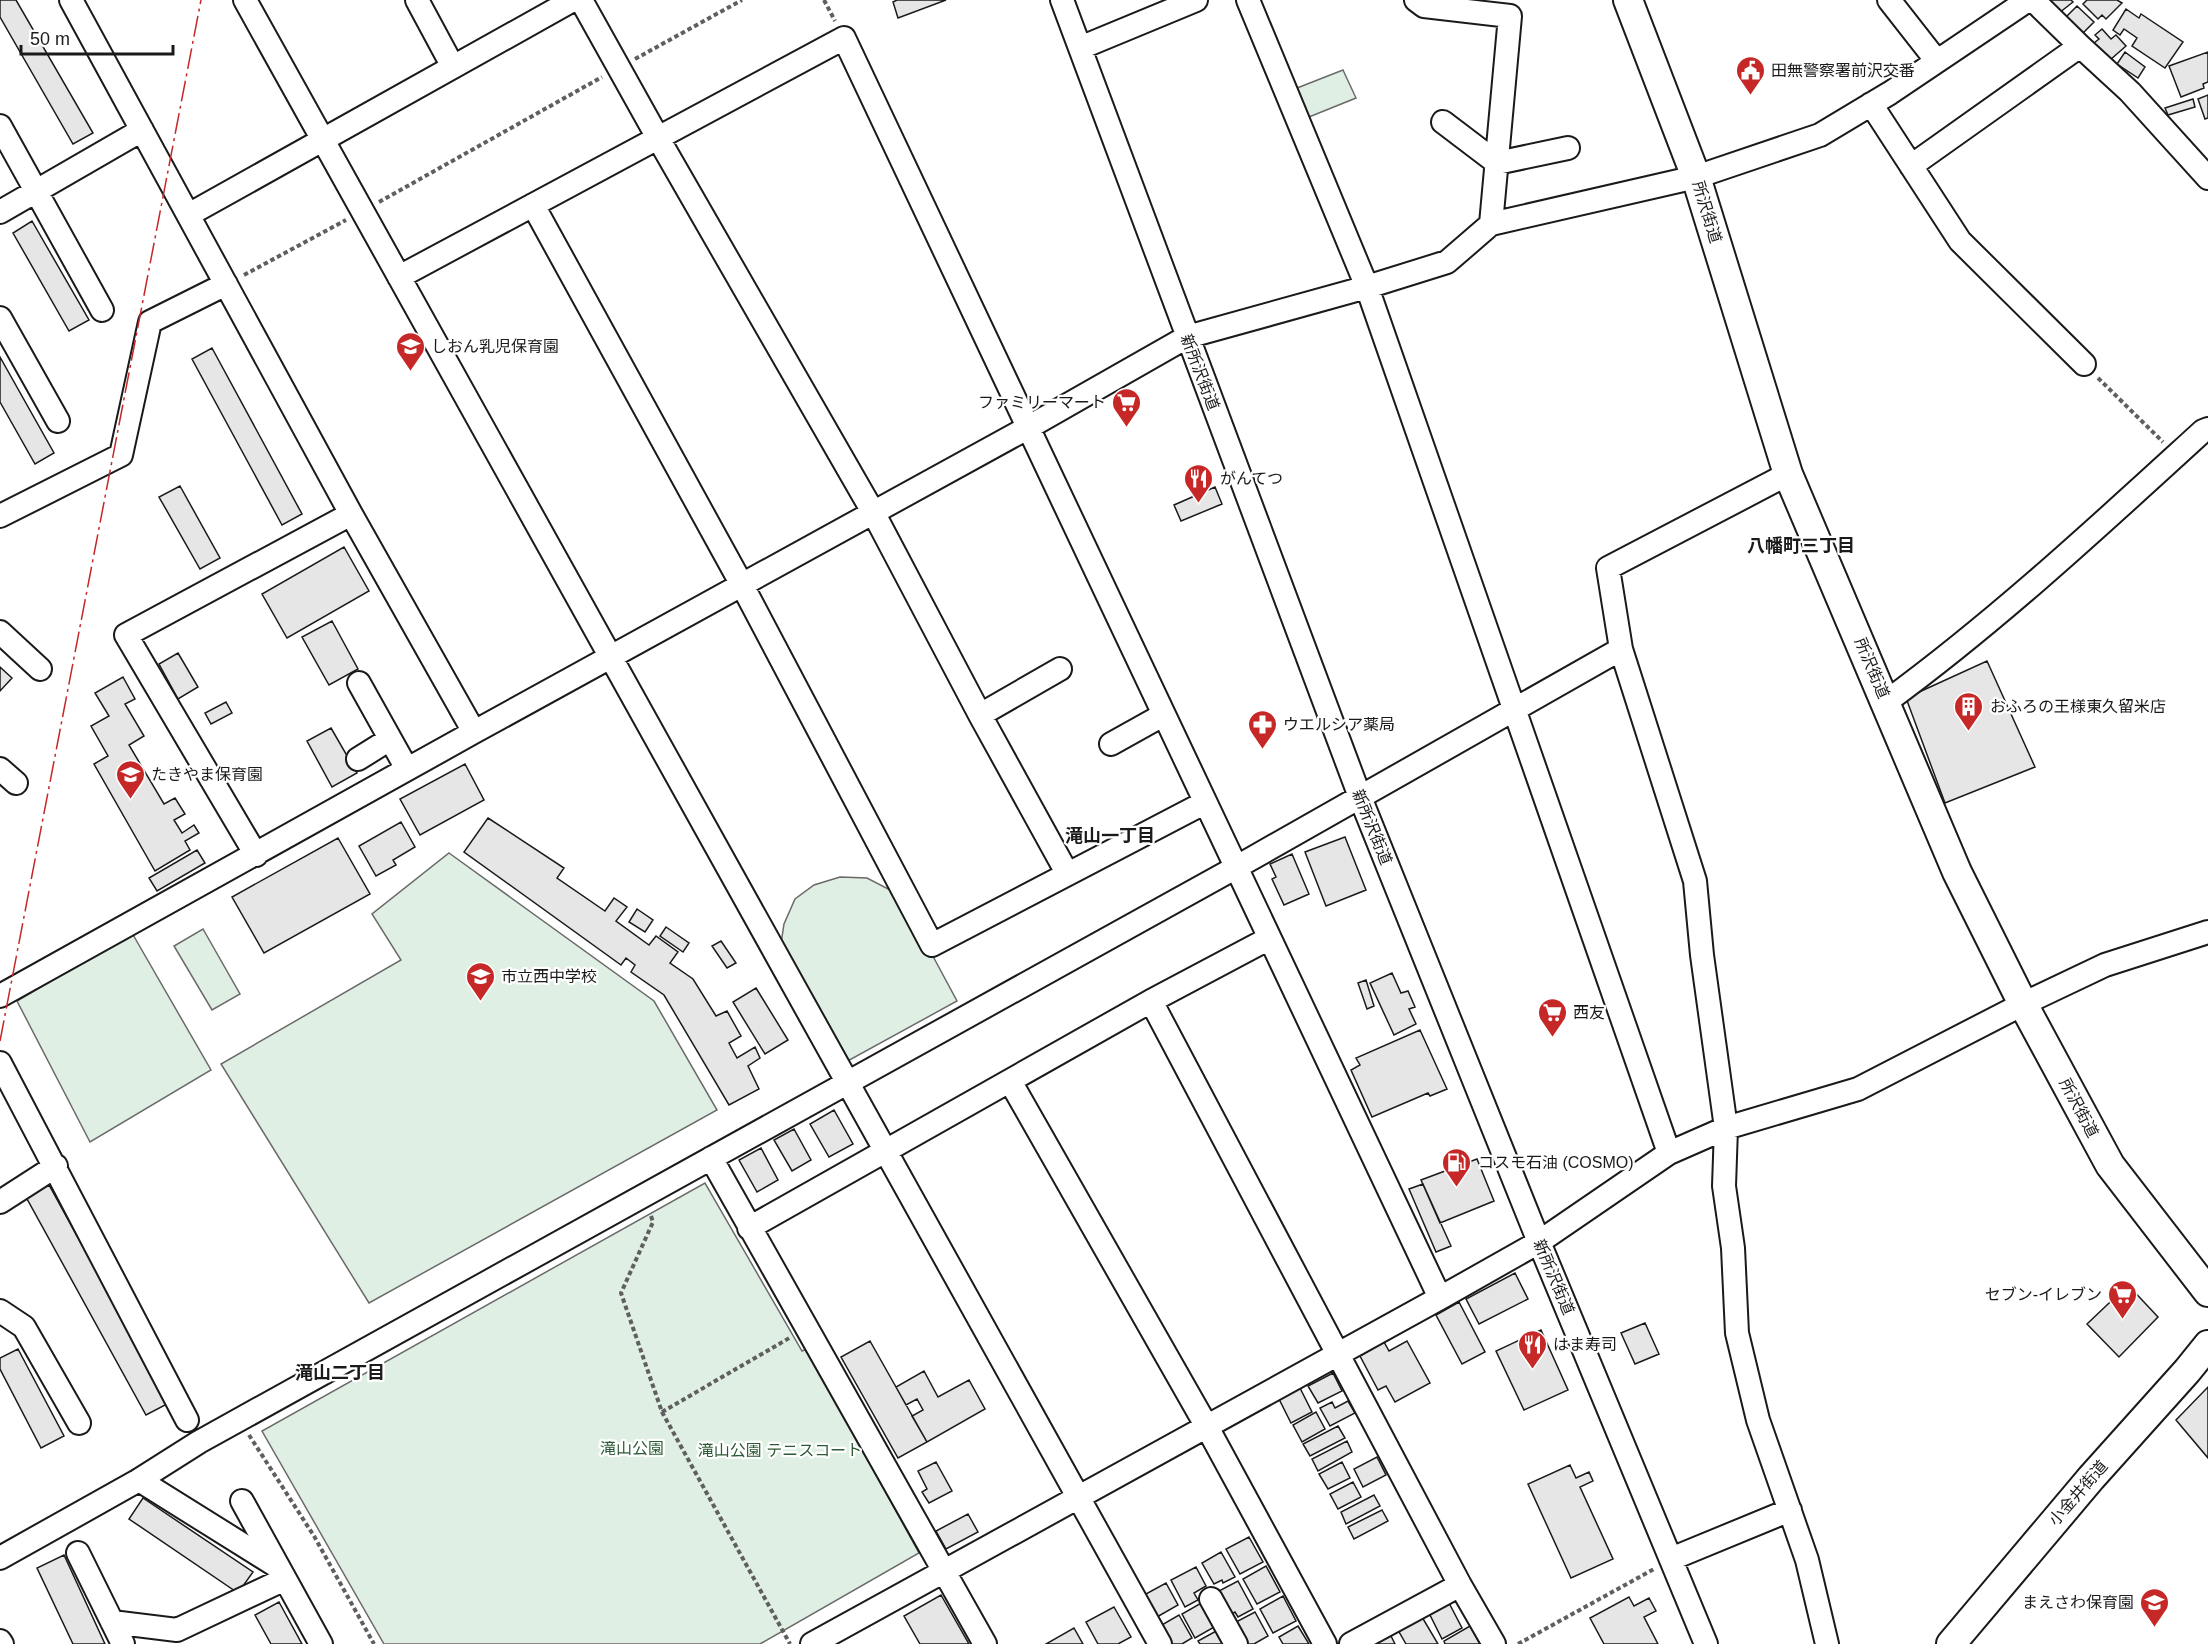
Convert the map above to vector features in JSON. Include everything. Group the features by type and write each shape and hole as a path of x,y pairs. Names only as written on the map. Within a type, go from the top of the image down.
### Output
{"main road":[{"name":"所沢街道","path":"1628,0 1696,177 1788,474 1957,872 2023,1004 2110,1165 2208,1292"},
{"name":"小金井街道","path":"1951,1644 2091,1478 2208,1345"}],"street":[{"path":"71,0 190,214 351,514 474,732"},
{"path":"245,0 1160,1644"},
{"path":"417,0 453,67"},
{"path":"190,214 573,0"},
{"path":"581,0 873,512 980,715 1068,873"},
{"name":"新所沢街道","path":"1062,0 1186,338 1360,797 1539,1242 1706,1644"},
{"path":"1080,48 1196,0"},
{"path":"1248,0 1367,287 1669,1153"},
{"path":"1416,0 1424,6 1510,16 1491,224"},
{"path":"1889,0 1936,60"},
{"path":"0,996 1186,338 1447,262 1491,224 1696,177 1820,135 2028,0"},
{"path":"2033,0 2130,92 2208,178"},
{"path":"399,277 844,38 1268,939 1440,1298"},
{"path":"1911,166 2080,46"},
{"path":"1871,104 1960,241 2084,364"},
{"path":"1443,122 1497,164"},
{"path":"0,126 102,310"},
{"path":"0,212 142,130"},
{"path":"1497,164 1568,148"},
{"path":"533,205 742,585 932,945 1204,802"},
{"path":"2,511 121,455 150,322 226,284"},
{"path":"0,318 58,421"},
{"path":"1886,702 2060,561 2208,429"},
{"path":"1788,474 1608,568 1622,649 1695,880 1702,955 1726,1128 1724,1186 1733,1248 1737,1333 1758,1420 1807,1560 1827,1644"},
{"path":"256,855 126,635 351,514"},
{"path":"0,632 40,669"},
{"path":"0,1558 139,1480 199,1442 1235,868 1622,649"},
{"path":"980,715 1060,669"},
{"path":"359,683 407,769"},
{"path":"1111,744 1163,716"},
{"path":"358,759 390,739"},
{"path":"812,1644 1539,1242 1669,1153 1726,1128 1858,1089 2023,1004 2105,965 2208,932"},
{"path":"749,1228 1151,1000 1268,939"},
{"path":"1151,1000 1460,1586 1494,1644"},
{"path":"0,1063 56,1166 187,1420"},
{"path":"1010,1081 1207,1427 1325,1644"},
{"path":"711,1158 805,1329 985,1644"},
{"path":"0,1202 56,1166"},
{"path":"0,1311 24,1328 79,1423"},
{"path":"139,1480 281,1573"},
{"path":"242,1501 321,1644"},
{"path":"1671,1559 1790,1510"},
{"path":"78,1553 123,1644"},
{"path":"112,1622 177,1630 281,1573"},
{"path":"1351,1644 1460,1586"},
{"path":"1211,1599 1236,1644"}],"path":[{"path":"226,284 363,211 742,0"},
{"path":"2084,364 2177,455"},
{"path":"645,1195 653,1222 621,1293 662,1412 790,1644"},
{"path":"662,1412 805,1329"},
{"path":"239,1420 314,1536 374,1644"},
{"path":"1518,1644 1671,1559"}],"green space":[{"path":"1343,70 1356,98 1304,119 1292,90"},
{"path":"449,853 654,1001 717,1110 369,1303 221,1064 401,960 372,914"},
{"path":"840,877 867,878 900,895 957,1001 844,1063 780,950 784,924 795,899 814,885"},
{"path":"203,929 240,994 212,1010 174,946"},
{"path":"132,933 211,1070 90,1142 17,1001"},
{"name":"滝山公園","path":"705,1183 802,1351 807,1349 919,1553 760,1644 384,1644 262,1431"}],"building":[{"path":"0,0 16,0 93,133 73,144 0,17"},
{"path":"897,0 946,0 898,18 893,2"},
{"path":"2048,0 2071,0 2073,2 2059,13"},
{"path":"2087,0 2117,0 2122,3 2106,19 2102,15 2098,19 2083,4"},
{"path":"2077,6 2094,22 2082,34 2065,18"},
{"path":"2126,9 2139,18 2141,14 2183,42 2165,68 2132,46 2137,38 2124,29 2120,35 2113,30"},
{"path":"2102,29 2111,39 2116,35 2126,46 2110,60 2094,43 2099,39 2095,35"},
{"path":"2125,52 2145,67 2138,78 2117,64"},
{"path":"2208,52 2208,82 2203,84 2204,88 2181,97 2169,66"},
{"path":"2208,95 2208,118 2205,119 2198,99"},
{"path":"2193,99 2195,107 2168,115 2165,108"},
{"path":"32,221 89,320 69,331 13,233"},
{"path":"212,348 302,514 282,525 192,359"},
{"path":"0,357 54,453 35,464 0,402"},
{"path":"180,486 220,558 200,569 159,497"},
{"path":"1215,487 1222,504 1181,521 1174,505"},
{"path":"344,547 369,591 287,638 262,594"},
{"path":"332,621 358,669 329,685 302,637"},
{"path":"178,653 198,687 178,699 159,664"},
{"name":"おふろの王様東久留米店","path":"1987,661 2035,767 1945,803 1906,698"},
{"path":"0,667 12,678 0,691"},
{"path":"123,677 135,699 125,704 144,736 129,745 164,804 175,798 185,814 174,820 182,833 194,825 199,833 185,841 190,850 155,871 94,764 108,756 91,726 109,716 95,693"},
{"path":"226,702 232,713 211,724 205,713"},
{"path":"331,728 357,773 332,787 307,741"},
{"path":"465,764 484,800 420,835 400,799"},
{"path":"488,818 564,868 557,878 605,911 614,898 627,907 616,921 649,945 656,936 678,952 670,963 693,979 716,1016 727,1011 741,1036 729,1043 737,1058 755,1047 760,1058 748,1066 759,1089 729,1105 664,995 631,972 635,965 626,958 621,965 464,852"},
{"path":"401,822 415,847 393,860 396,865 376,876 359,846"},
{"path":"1345,837 1366,890 1326,906 1305,852"},
{"path":"338,838 370,894 264,953 232,897"},
{"path":"197,850 205,863 157,891 149,878"},
{"path":"1292,854 1309,894 1284,905 1272,879 1276,877 1270,864"},
{"path":"637,909 653,920 645,932 629,922"},
{"path":"666,927 689,943 683,952 660,936"},
{"path":"721,941 736,963 727,968 712,946"},
{"path":"1392,973 1401,993 1408,991 1415,1007 1409,1009 1416,1024 1394,1035 1370,983"},
{"path":"1366,980 1374,1006 1367,1009 1358,983"},
{"path":"756,988 788,1040 765,1054 733,1002"},
{"path":"1420,1030 1447,1089 1430,1096 1428,1093 1372,1117 1351,1070 1360,1065 1356,1058"},
{"path":"834,1110 853,1144 829,1157 810,1124"},
{"path":"794,1129 811,1160 792,1171 774,1140"},
{"path":"761,1148 778,1180 757,1192 739,1160"},
{"path":"1477,1159 1494,1201 1440,1223 1421,1180"},
{"path":"1423,1184 1451,1246 1436,1252 1409,1189"},
{"path":"49,1185 169,1403 146,1415 26,1197"},
{"path":"1515,1273 1528,1299 1479,1324 1466,1299"},
{"name":"セブン-イレブン","path":"2128,1285 2158,1317 2119,1357 2087,1324"},
{"path":"1459,1302 1485,1352 1462,1364 1436,1315"},
{"path":"1645,1323 1659,1354 1635,1364 1621,1333"},
{"name":"はま寿司","path":"1541,1330 1568,1390 1524,1410 1496,1351"},
{"path":"870,1341 927,1442 898,1458 841,1357"},
{"path":"1407,1341 1430,1383 1395,1402 1386,1386 1378,1390 1360,1356 1384,1342 1389,1351"},
{"path":"18,1349 64,1436 41,1448 0,1369 0,1358"},
{"path":"924,1371 938,1397 969,1380 985,1409 927,1442 912,1416 923,1410 917,1399 906,1405 896,1387"},
{"path":"1333,1373 1342,1391 1318,1403 1308,1386"},
{"path":"2208,1387 2208,1458 2176,1420"},
{"path":"1300,1388 1312,1412 1291,1423 1279,1399"},
{"path":"1348,1401 1355,1413 1330,1426 1320,1408 1332,1402 1335,1408"},
{"path":"1316,1412 1325,1429 1302,1442 1293,1425"},
{"path":"1338,1426 1345,1438 1310,1456 1303,1444"},
{"path":"1347,1441 1352,1452 1318,1471 1312,1459"},
{"path":"1377,1457 1386,1475 1363,1487 1354,1469"},
{"path":"936,1462 952,1491 929,1503 922,1492 927,1489 918,1471"},
{"path":"1342,1462 1350,1478 1328,1489 1319,1474"},
{"path":"1570,1465 1576,1478 1589,1472 1593,1481 1580,1487 1613,1559 1571,1578 1528,1484"},
{"path":"1353,1482 1361,1497 1338,1509 1330,1494"},
{"path":"1374,1495 1380,1506 1346,1524 1341,1512"},
{"path":"143,1498 253,1572 238,1593 129,1519"},
{"path":"1382,1510 1388,1521 1354,1539 1348,1527"},
{"path":"968,1514 978,1532 946,1549 936,1531"},
{"path":"1249,1537 1263,1562 1240,1574 1226,1549"},
{"path":"1221,1552 1235,1577 1223,1583 1222,1580 1214,1584 1202,1563"},
{"path":"64,1555 105,1644 73,1644 37,1568"},
{"path":"1266,1566 1280,1592 1257,1604 1243,1579"},
{"path":"1196,1567 1206,1586 1194,1593 1198,1600 1185,1607 1171,1580"},
{"path":"1238,1581 1253,1609 1238,1617 1235,1612 1230,1615 1217,1592"},
{"path":"1166,1583 1178,1605 1157,1617 1144,1595"},
{"path":"941,1595 969,1644 920,1644 904,1616"},
{"path":"1283,1596 1296,1621 1273,1633 1260,1609"},
{"path":"1629,1597 1634,1606 1649,1598 1656,1611 1644,1617 1658,1644 1604,1644 1590,1618"},
{"path":"1448,1601 1462,1628 1442,1639 1428,1611"},
{"path":"279,1602 302,1644 271,1644 255,1615"},
{"path":"1203,1602 1216,1626 1195,1638 1182,1614"},
{"path":"1114,1607 1131,1637 1118,1644 1098,1644 1086,1622"},
{"path":"1255,1612 1268,1636 1254,1644 1248,1644 1236,1622"},
{"path":"1179,1615 1192,1638 1182,1644 1171,1644 1160,1626"},
{"path":"1422,1617 1438,1644 1406,1644 1398,1630"},
{"path":"1298,1626 1309,1644 1283,1644 1279,1637"},
{"path":"1470,1626 1480,1644 1445,1644 1444,1641"},
{"path":"1074,1628 1083,1644 1046,1644"},
{"path":"1218,1630 1227,1644 1200,1644 1198,1641"},
{"path":"1390,1634 1395,1644 1372,1644"}],"power":[{"path":"0,1041 201,0"}],"place":[{"name":"田無警察署前沢交番","path":"1750,96"},
{"name":"しおん乳児保育園","path":"410,372"},
{"name":"ファミリーマート","path":"1127,428"},
{"name":"がんてつ","path":"1199,504"},
{"name":"おふろの王様東久留米店","path":"1969,732"},
{"name":"ウエルシア薬局","path":"1262,750"},
{"name":"たきやま保育園","path":"130,800"},
{"name":"市立西中学校","path":"480,1002"},
{"name":"西友","path":"1552,1038"},
{"name":"コスモ石油 (COSMO)","path":"1457,1188"},
{"name":"セブン-イレブン","path":"2123,1320"},
{"name":"はま寿司","path":"1532,1370"},
{"name":"まえさわ保育園","path":"2155,1628"}],"district":[{"name":"八幡町三丁目","path":"1801,546"},
{"name":"滝山一丁目","path":"1110,836"},
{"name":"滝山二丁目","path":"340,1373"}],"park label":[{"name":"滝山公園 テニスコート","path":"780,1450"}]}
